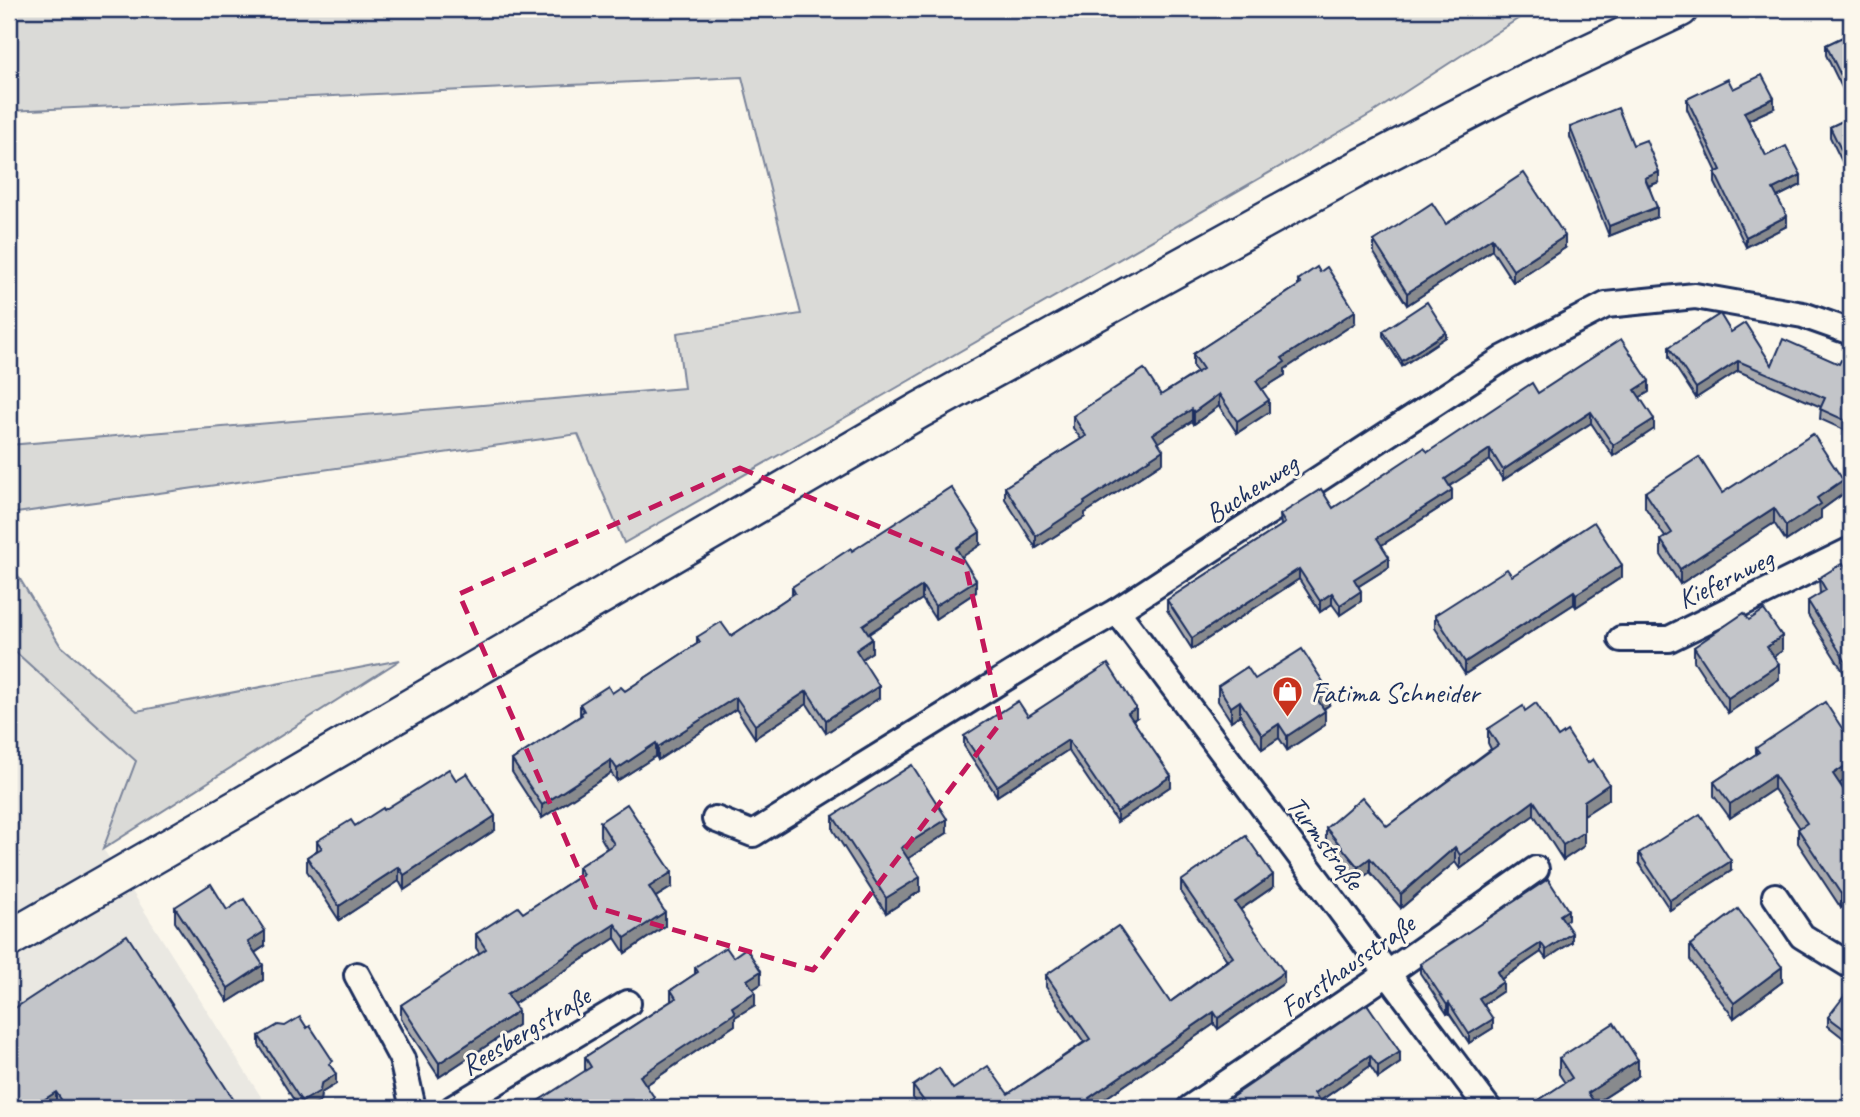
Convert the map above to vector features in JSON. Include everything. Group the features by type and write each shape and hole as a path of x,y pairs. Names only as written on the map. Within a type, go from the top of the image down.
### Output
{"main road":[{"path":"9,939 920,410 1359,168 1523,83 1680,9"}],"street":[{"name":"Buchenweg","path":"715,819 753,834 1117,611 1504,358 1606,305 1695,296 1803,315 1851,332"},
{"name":"Kiefernweg","path":"1621,639 1669,639 1851,550"},
{"name":"Turmstraße","path":"1117,611 1488,1108"},
{"name":"Forsthausstraße","path":"1190,1108 1536,869"},
{"path":"1775,896 1802,936 1851,966"},
{"path":"357,975 401,1059 413,1108"},
{"name":"Reesbergstraße","path":"453,1108 628,1003"}],"highlighted area":[{"path":"740,468 965,563 1001,722 813,970 595,907 459,594"}],"shaded area":[{"path":"9,9 1533,9 1371,114 624,543 578,434 9,514 9,445 684,388 677,333 801,314 742,77 9,111"},
{"path":"9,561 60,645 137,711 400,660 103,849 136,761 9,646"},
{"path":"9,646 136,761 103,849 268,1108 9,1108"}],"building":[{"path":"1851,33 1851,96 1826,45"},
{"path":"1762,75 1774,98 1744,112 1766,156 1786,146 1801,175 1773,189 1787,216 1746,237 1715,173 1721,170 1687,99 1728,79 1733,89"},
{"path":"1618,108 1633,145 1646,140 1659,172 1645,178 1657,207 1609,226 1570,127"},
{"path":"1851,117 1851,170 1830,127"},
{"path":"1524,173 1565,236 1513,270 1492,238 1407,293 1374,241 1432,203 1446,224"},
{"path":"1317,267 1320,272 1327,267 1355,311 1282,358 1285,362 1256,381 1269,400 1237,421 1219,394 1194,412 1192,409 1153,434 1163,450 1036,536 1005,487 1086,436 1073,416 1144,369 1161,395 1203,369 1193,354 1301,284 1298,280"},
{"path":"1427,302 1446,332 1402,361 1383,331"},
{"path":"1720,314 1731,332 1745,323 1772,365 1783,339 1839,364 1841,360 1851,364 1851,423 1820,409 1825,398 1738,361 1696,388 1669,347"},
{"path":"1621,339 1649,381 1635,390 1654,419 1613,445 1591,412 1503,470 1490,449 1445,479 1452,490 1377,538 1389,557 1354,579 1361,591 1340,605 1332,593 1320,601 1299,569 1192,638 1167,600 1285,523 1280,515 1321,489 1333,508 1424,448 1428,452 1532,383 1538,393"},
{"path":"1813,434 1843,480 1817,498 1821,504 1786,526 1774,508 1680,569 1661,540 1672,533 1645,492 1699,457 1722,493"},
{"path":"951,487 980,532 956,548 976,580 935,606 922,586 863,625 872,639 856,650 879,686 826,720 807,691 755,725 736,697 658,747 656,743 617,769 611,760 542,805 512,760 582,715 584,711 580,704 608,686 612,693 621,687 625,691 700,642 697,637 721,622 731,636 795,593 792,587"},
{"path":"1594,522 1622,565 1576,594 1574,591 1465,662 1435,615 1507,569 1512,576"},
{"path":"1843,563 1851,574 1851,659 1846,662 1808,601 1826,590 1819,578"},
{"path":"1764,610 1782,636 1767,647 1779,664 1728,698 1694,647 1744,613 1749,620"},
{"path":"1302,649 1329,691 1317,699 1325,711 1287,736 1279,724 1262,735 1240,701 1231,707 1218,686 1247,667 1255,679"},
{"path":"1108,664 1136,708 1128,713 1171,776 1117,812 1068,740 997,786 964,736 1018,701 1028,716"},
{"path":"1825,702 1851,742 1851,762 1833,774 1851,801 1851,887 1841,894 1798,829 1807,823 1774,775 1730,804 1714,782 1759,752 1756,748"},
{"path":"1536,703 1558,737 1567,731 1588,763 1593,759 1609,784 1584,801 1584,832 1563,845 1534,801 1460,855 1455,847 1401,894 1370,858 1358,867 1326,828 1362,797 1387,826 1498,745 1488,729 1523,706 1525,711"},
{"path":"912,765 947,819 901,848 920,877 886,898 833,816"},
{"path":"449,769 456,780 467,773 495,816 404,875 399,867 339,906 307,857 322,848 317,841 351,820 355,826"},
{"path":"627,804 672,872 649,887 665,912 625,938 615,924 507,994 518,1011 439,1063 401,1005 486,949 476,934 518,907 523,913 583,874 578,867 614,844 600,822"},
{"path":"1700,814 1731,861 1670,900 1639,853"},
{"path":"1246,836 1273,875 1235,902 1284,972 1218,1018 1214,1012 1089,1098 1090,1101 1079,1108 929,1108 913,1086 939,1068 953,1089 988,1066 1008,1094 1090,1039 1046,975 1118,926 1170,1002 1233,957 1181,881"},
{"path":"1548,879 1568,910 1560,915 1572,933 1546,950 1541,943 1497,972 1503,982 1479,998 1493,1019 1469,1034 1420,964"},
{"path":"211,884 227,910 244,899 265,931 248,942 263,965 228,988 175,907"},
{"path":"1738,909 1782,967 1734,1003 1690,945"},
{"path":"127,935 239,1108 67,1108 56,1092 31,1108 9,1108 9,1012"},
{"path":"726,947 733,957 746,948 761,971 747,980 755,992 732,1007 735,1013 640,1076 654,1097 637,1108 527,1108 591,1067 585,1057 676,998 671,990 698,972 695,967"},
{"path":"1845,995 1851,999 1851,1034 1828,1017"},
{"path":"1367,1004 1400,1052 1378,1066 1370,1055 1314,1093 1325,1108 1216,1108"},
{"path":"300,1017 307,1028 310,1026 333,1061 329,1064 336,1074 321,1084 320,1091 302,1102 259,1036"},
{"path":"1614,1023 1638,1060 1588,1093 1598,1108 1535,1108 1533,1104 1572,1078 1559,1058"},
{"path":"1851,1094 1851,1108 1840,1108"}],"place":[{"name":"Fatima Schneider","path":"1288,719"}]}
